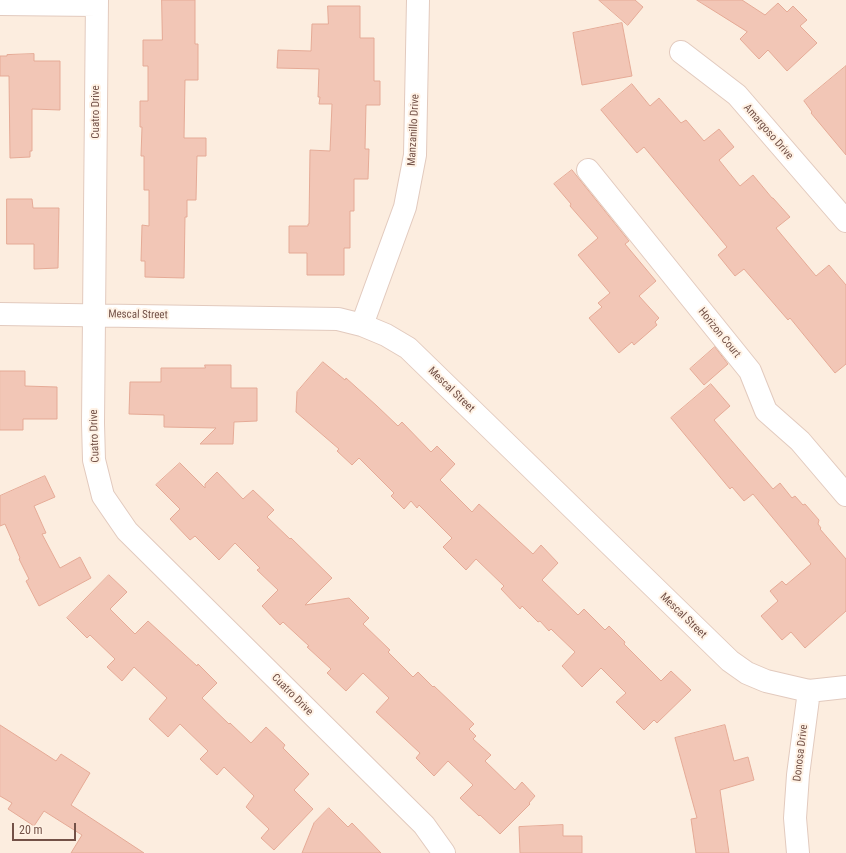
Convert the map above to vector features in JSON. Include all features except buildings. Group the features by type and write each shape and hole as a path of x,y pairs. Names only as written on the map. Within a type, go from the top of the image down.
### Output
{"street":[{"name":"Manzanillo Drive","path":"362,324 405,207 415,155 418,0"},
{"path":"0,4 97,2"},
{"name":"Cuatro Drive","path":"97,2 94,460 103,496 127,531 424,826 444,853"},
{"name":"Amargoso Drive","path":"681,52 737,96 846,221"},
{"name":"Horizon Court","path":"588,170 750,371 766,411 800,441 846,495"},
{"name":"Mescal Street","path":"0,314 95,314 338,319 362,324 386,335 408,348 730,661 747,673 766,681 809,691"},
{"path":"809,691 846,687"},
{"name":"Donosa Drive","path":"798,853 795,818 809,691"}]}
